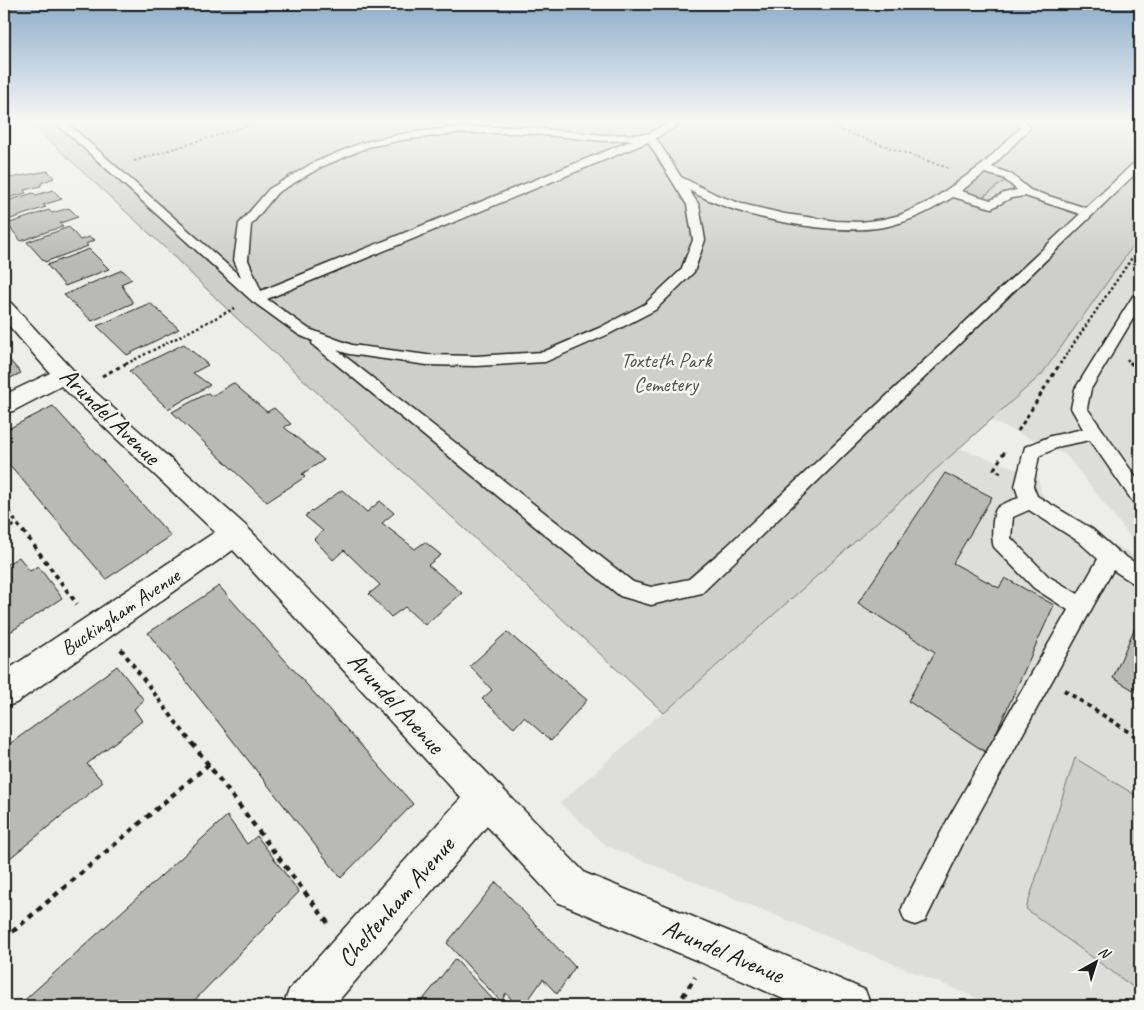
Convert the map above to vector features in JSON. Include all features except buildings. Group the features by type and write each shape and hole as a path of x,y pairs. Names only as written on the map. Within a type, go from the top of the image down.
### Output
{"street":[{"name":"Arundel Avenue","path":"4,306 71,382 235,533 571,888 713,946 849,1006"},
{"path":"4,405 71,382"},
{"name":"Buckingham Avenue","path":"4,691 235,533"},
{"name":"Cheltenham Avenue","path":"305,1006 486,798"}],"lane":[{"path":"113,168 257,298 304,332 627,590 651,596 695,587 702,581 1135,168"},
{"path":"257,298 241,260 245,224 272,191 311,168"},
{"path":"257,298 574,168"},
{"path":"304,332 349,349 427,360 476,361 545,357 604,331 650,307 687,272 699,240 693,205 669,168"},
{"path":"675,178 716,199 763,215 828,224 879,224 904,218 932,205 982,168"},
{"path":"982,168 1007,176 1026,192 1088,213"},
{"path":"950,192 992,204 1008,195 1026,192"},
{"path":"1140,296 1083,388 1079,408 1094,433 1140,497"},
{"path":"1081,607 1041,582 1001,541 1004,513 1027,494 1031,452 1057,440 1094,433"},
{"path":"1027,494 1085,535 1110,557 1140,577"},
{"path":"915,911 957,828 1110,557"}],"path":[{"path":"949,168 972,176"},
{"path":"1014,437 1043,389 1140,246"},
{"path":"71,382 257,298"},
{"path":"1009,445 994,469 1027,494"},
{"path":"4,505 82,610 102,624 351,954"},
{"path":"4,530 18,523"},
{"path":"1042,677 1140,739"},
{"path":"4,940 209,764"}],"shaded area":[{"path":"1140,236 1140,549 1066,455 990,420 1042,374"},
{"path":"959,448 1038,477 1041,492 1050,505 1069,521 1140,558 1140,1006 996,1006 607,846 560,803"}],"green space":[{"name":"Toxteth Park Cemetery","path":"79,168 1140,168 1140,236 1042,374 664,713 229,311 164,247"},
{"path":"1075,758 1140,798 1140,992 1026,909"}]}
